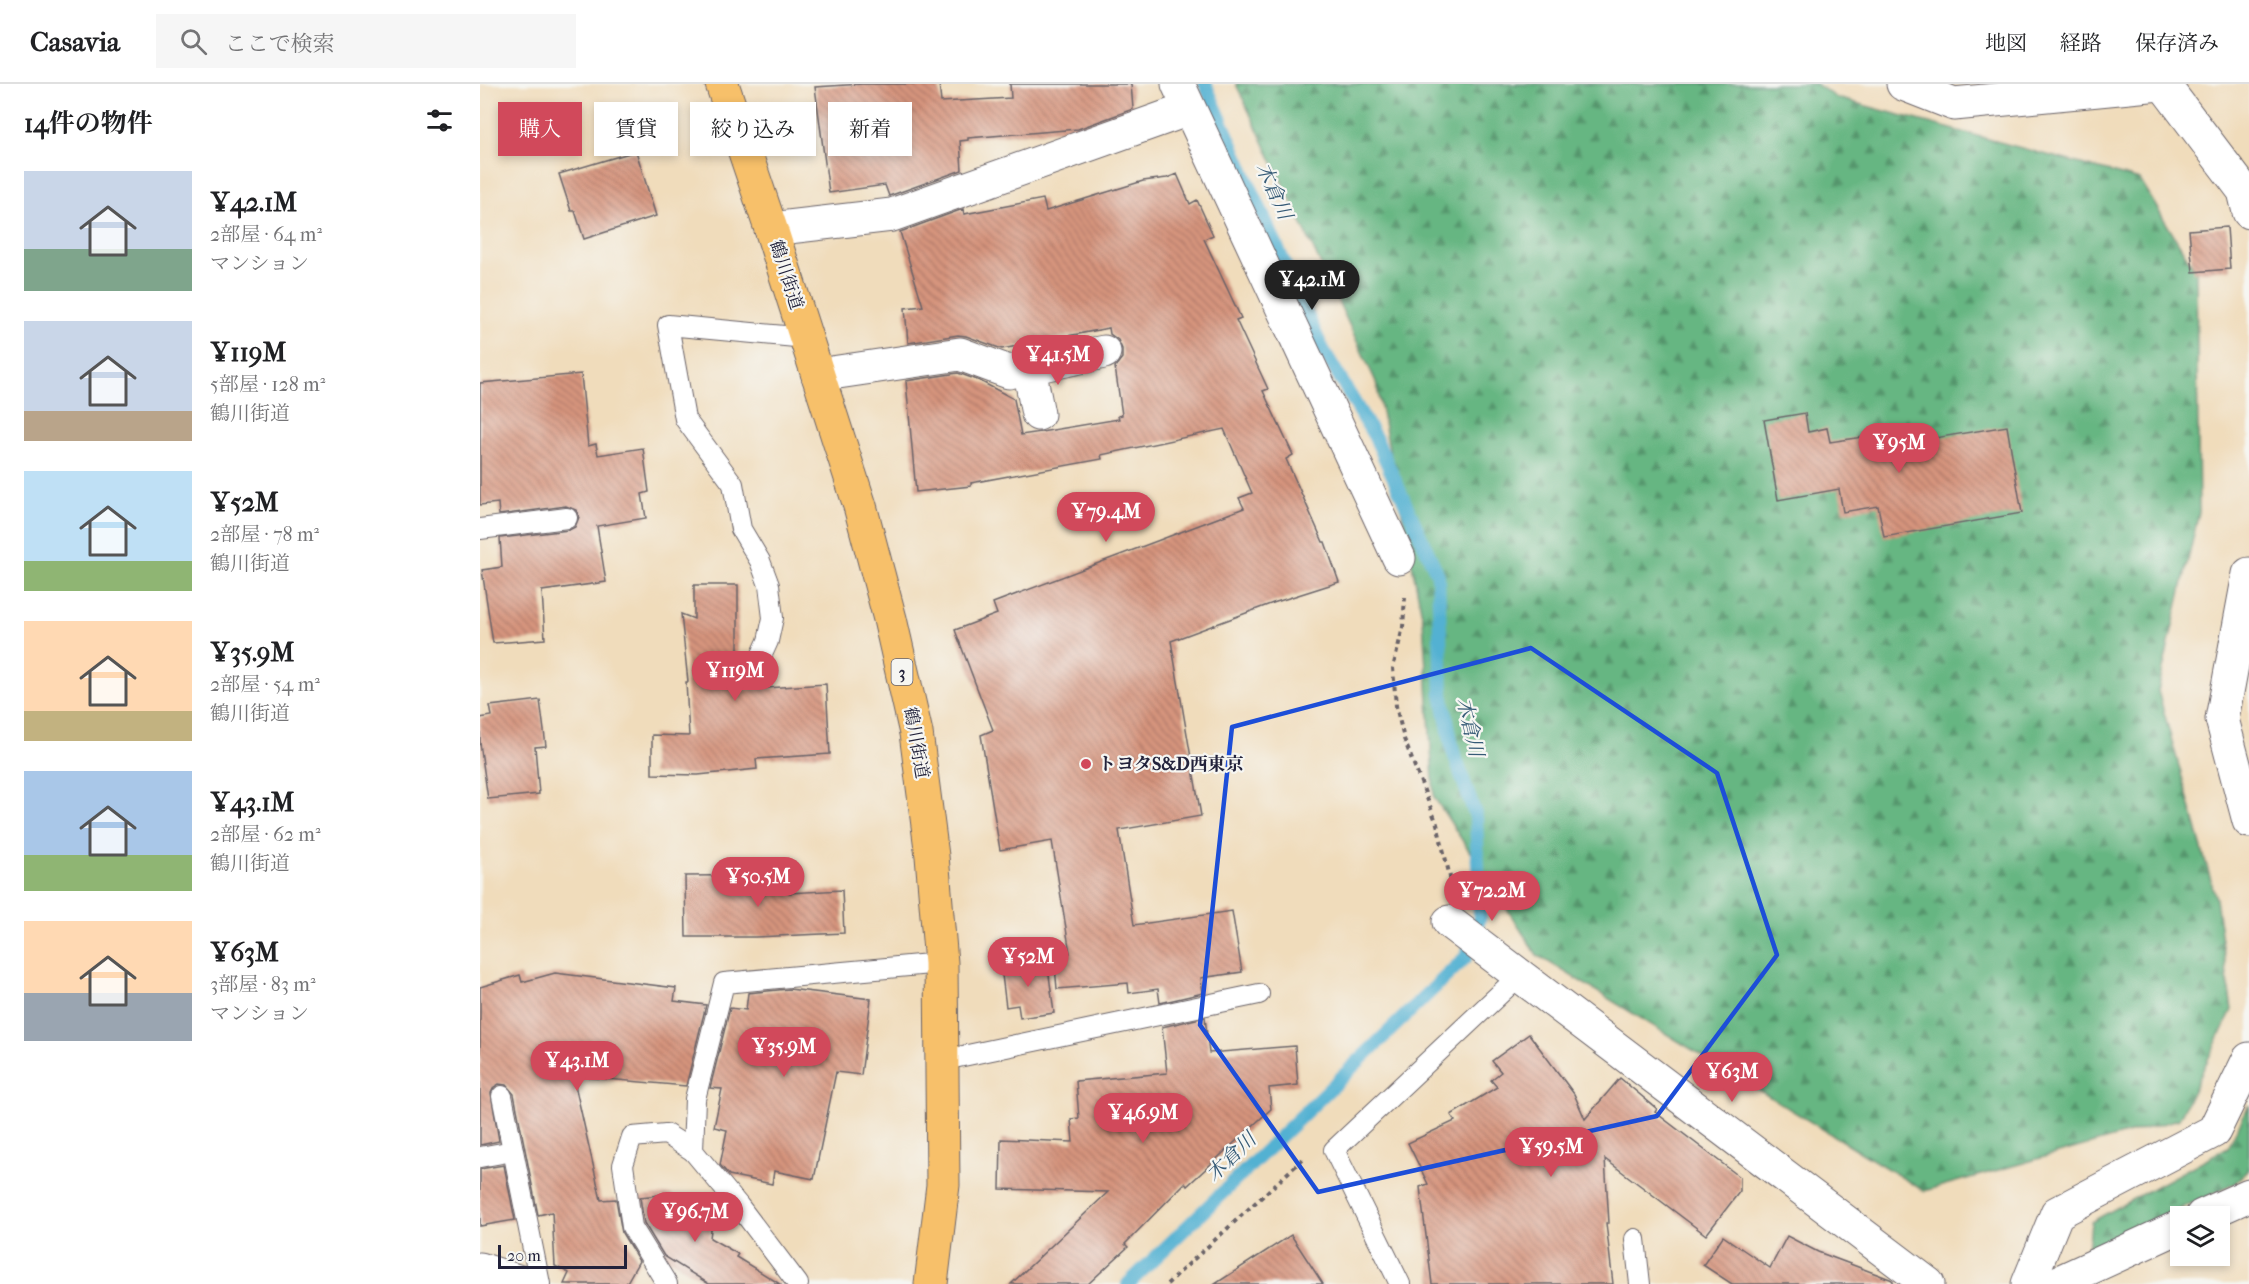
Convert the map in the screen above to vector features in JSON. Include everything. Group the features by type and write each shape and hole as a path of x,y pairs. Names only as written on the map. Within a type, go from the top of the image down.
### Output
{"main road":[{"name":"鶴川街道","path":"722,84 860,506 890,619 916,734 932,856 942,963 943,1185 931,1284"}],"street":[{"path":"1903,84 1956,94 2162,84 2244,191 2249,212"},
{"path":"771,229 892,215 1184,97 1399,558"},
{"path":"818,375 960,354 1009,372 1104,352"},
{"path":"1029,368 1038,414"},
{"path":"2249,574 2222,719 2249,821"},
{"path":"1449,922 1513,968 1928,1284"},
{"path":"2028,1284 2057,1213 2214,1131 2249,1059"},
{"path":"2224,1206 2249,1195"},
{"path":"2055,1284 2170,1231"},
{"path":"480,1269 526,1284"}],"lane":[{"path":"758,663 768,641 773,618 769,585 760,561 741,529 734,484 685,419 668,325 806,338"},
{"path":"480,529 567,518"},
{"path":"693,1151 695,1099 724,983 942,963"},
{"path":"1400,1284 1334,1150 1513,968"},
{"path":"944,1060 1259,994"},
{"path":"502,1096 540,1284"},
{"path":"667,1284 632,1227 623,1165 632,1137 666,1134 693,1151 739,1206 798,1284"},
{"path":"480,1157 513,1151"},
{"path":"1635,1239 1640,1284"}],"path":[{"path":"1399,558 1406,589 1403,627 1393,668 1396,706 1404,739 1437,824 1450,877 1449,922"},
{"path":"1167,1284 1320,1144 1334,1150"}],"highlighted area":[{"path":"1531,648 1717,773 1777,955 1657,1116 1318,1192 1200,1025 1232,727"}],"green space":[{"path":"1236,84 1816,84 1837,98 2140,180 2196,272 2199,512 2158,691 2216,899 2232,1010 2179,1119 1924,1191 1537,955 1434,797 1423,620 1376,382"},
{"path":"2249,1105 2249,1169 2234,1184 2186,1206 2170,1206 2170,1213 2088,1251 2091,1222 2228,1147"}],"building":[{"path":"862,84 939,84 941,102 1011,98 1010,84 1131,84 1133,109 1078,129 968,138 968,140 960,141 962,170 889,196 885,185 829,193 815,87"},
{"path":"619,156 638,156 656,216 584,239 575,211 571,211 559,174"},
{"path":"1177,174 1190,204 1197,200 1213,235 1204,239 1241,318 1236,320 1268,389 1263,391 1293,455 1286,459 1323,542 1325,542 1339,582 1273,603 1171,641 1201,816 1119,830 1134,925 1232,911 1242,972 1201,978 1203,993 1160,1003 1158,989 1129,993 1128,983 1057,989 1054,955 1070,953 1052,841 1000,850 981,735 993,730 955,630 997,614 993,603 1244,508 1239,498 1252,493 1224,429 1101,455 1102,459 971,483 971,486 916,492 906,381 958,373 980,381 1014,399 1021,435 1119,419 1118,416 1122,415 1115,367 1122,358 1122,349 1118,340 1110,334 1109,328 1002,349 958,335 908,343 905,308 923,306 900,232 963,209 964,214 1043,199 1046,211 1143,181 1167,178"},
{"path":"2227,227 2230,269 2193,272 2189,230"},
{"path":"581,374 588,446 596,444 598,455 643,448 649,492 642,494 646,518 597,526 606,582 542,591 545,639 493,643 482,570 502,567 500,538 569,530 575,527 579,517 576,510 566,506 499,515 498,503 480,505 480,383"},
{"path":"1805,413 1808,432 1827,428 1830,442 1909,430 1911,442 2007,426 2022,513 1884,537 1878,506 1843,512 1839,489 1778,500 1764,420"},
{"path":"694,585 738,585 738,690 826,684 830,754 756,759 757,769 698,775 652,774 652,735 689,736 686,682 688,682 681,614 694,619"},
{"path":"540,700 546,746 535,747 539,794 488,799 480,743 480,718 492,716 490,706"},
{"path":"789,875 789,893 842,890 844,933 686,937 685,876"},
{"path":"1047,960 1054,1013 1020,1018 1018,1005 1006,1007 1001,967"},
{"path":"555,973 676,988 674,1001 706,1005 686,1086 573,1076 601,1200 616,1199 622,1233 639,1261 626,1284 564,1284 569,1273 555,1266 552,1212 538,1215 514,1094 506,1085 499,1084 491,1093 499,1141 480,1145 480,987 520,975 522,982"},
{"path":"789,989 871,999 861,1075 836,1072 814,1179 774,1171 772,1184 729,1175 720,1165 727,1130 714,1127 722,1089 710,1088 730,1008 746,1010 748,993"},
{"path":"1205,1017 1209,1053 1295,1046 1298,1085 1269,1088 1271,1109 1187,1186 1185,1183 1125,1244 1128,1247 1088,1284 1011,1284 1108,1192 1000,1189 1001,1139 1073,1142 1071,1119 1079,1118 1076,1081 1167,1073 1162,1027"},
{"path":"1529,1034 1574,1094 1585,1119 1620,1078 1657,1109 1655,1112 1740,1177 1740,1191 1706,1235 1605,1159 1609,1223 1606,1223 1613,1284 1432,1284 1420,1187 1428,1184 1408,1143 1455,1121 1451,1115 1497,1087 1491,1080 1501,1072 1492,1061"},
{"path":"504,1165 515,1220 480,1226 480,1169"},
{"path":"670,1194 712,1222 710,1238 738,1254 736,1257 780,1284 709,1284 664,1256 644,1223 640,1197"},
{"path":"1291,1235 1323,1284 1215,1284"},
{"path":"1723,1236 1770,1268 1787,1236 1818,1252 1890,1279 1893,1284 1732,1284 1703,1265"}],"waterway":[{"name":"木倉川","path":"1128,1284 1466,957 1480,917 1476,817 1453,751 1442,694 1438,575 1376,439 1321,346 1205,84"}],"place":[{"name":"トヨタS&D西東京","path":"1086,764"}]}
